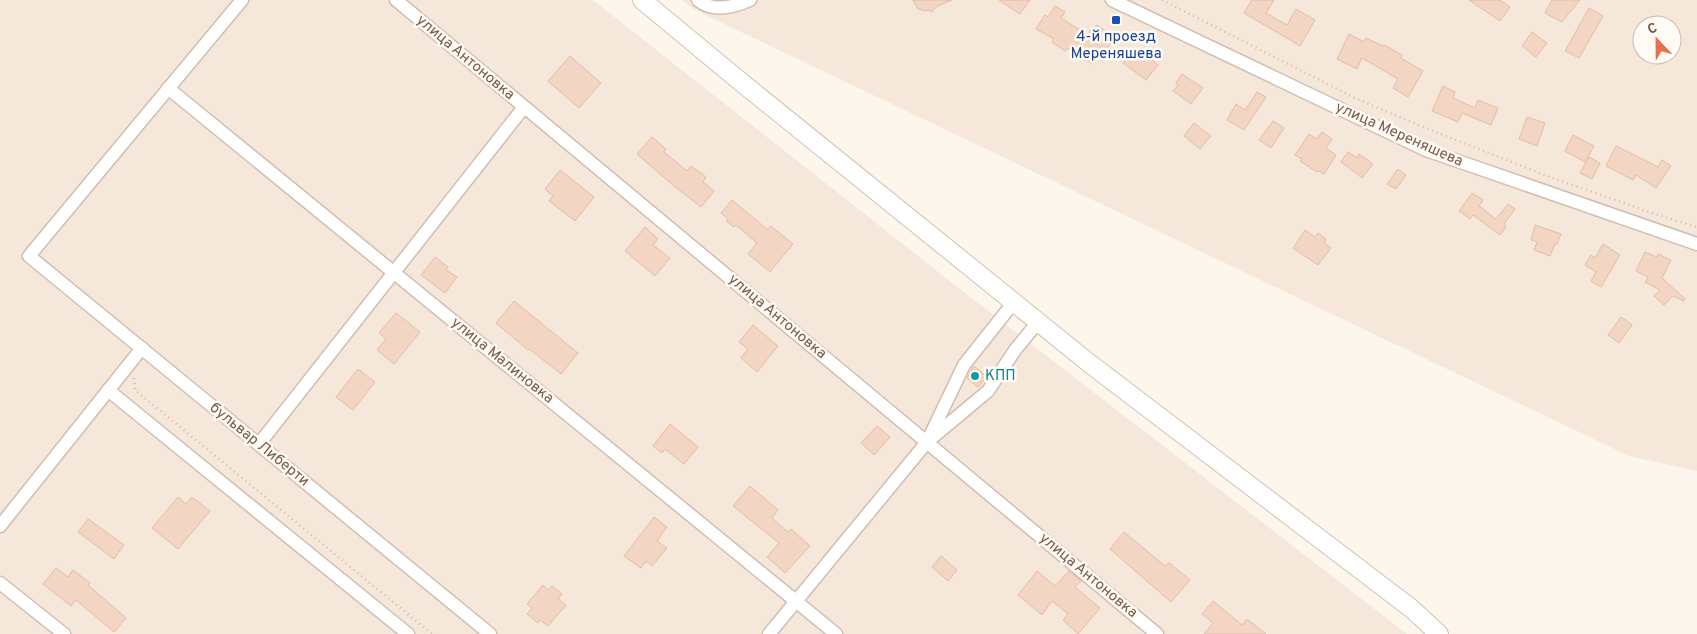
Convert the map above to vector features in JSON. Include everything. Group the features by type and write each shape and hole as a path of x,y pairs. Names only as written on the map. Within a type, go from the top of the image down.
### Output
{"street":[{"path":"168,88 242,0"},
{"name":"улица Антоновка","path":"396,0 1157,634"},
{"path":"642,0 1038,322 1412,609 1439,634"},
{"path":"698,0 710,7 721,8 750,0"},
{"name":"улица Мереняшева","path":"1112,0 1426,150 1697,244"},
{"name":"бульвар Либерти","path":"168,88 29,256 490,634"},
{"name":"улица Малиновка","path":"168,88 836,634"},
{"path":"259,444 524,107"},
{"path":"927,442 964,365 1014,302"},
{"path":"769,634 927,442 988,391 1015,350 1038,322"},
{"path":"0,526 142,348"},
{"path":"108,390 408,634"},
{"path":"0,583 64,634"}],"path":[{"path":"1162,0 1357,99 1548,176 1697,227"},
{"path":"132,360 135,390 432,634"}],"shaded area":[{"path":"0,0 593,0 965,293 1407,634 0,634"},
{"path":"682,0 1697,0 1697,471 1629,456 695,10"}],"building":[{"path":"913,0 952,0 936,7 932,12 918,9"},
{"path":"999,0 1030,0 1020,14"},
{"path":"1252,0 1274,0 1266,13 1287,25 1296,9 1315,20 1300,46 1244,13"},
{"path":"1469,0 1500,0 1510,7 1500,21"},
{"path":"1552,0 1580,0 1562,22 1545,13"},
{"path":"1055,6 1065,12 1061,18 1088,35 1097,25 1115,37 1102,56 1098,54 1092,64 1067,48 1065,51 1052,42 1054,39 1036,29 1045,15 1048,17"},
{"path":"1589,8 1603,16 1579,58 1565,51"},
{"path":"1532,32 1547,43 1536,57 1522,46"},
{"path":"1349,34 1364,42 1366,38 1384,45 1402,55 1401,58 1423,71 1408,97 1393,88 1398,79 1362,58 1357,69 1337,59"},
{"path":"1132,51 1145,60 1148,57 1158,65 1146,80 1123,63"},
{"path":"570,56 601,83 579,108 548,81"},
{"path":"1182,74 1203,88 1191,104 1173,91 1178,85 1176,83"},
{"path":"1443,86 1455,92 1453,98 1475,108 1478,100 1498,108 1491,125 1462,113 1458,122 1432,111"},
{"path":"1257,92 1266,97 1244,130 1227,120 1236,104 1245,110"},
{"path":"1527,117 1545,123 1537,146 1519,139"},
{"path":"1273,121 1284,128 1271,148 1259,140"},
{"path":"1194,123 1211,136 1200,149 1184,136"},
{"path":"1322,132 1332,139 1326,148 1336,155 1324,174 1319,171 1317,172 1300,161 1302,159 1295,155 1309,134 1317,139"},
{"path":"1573,135 1594,146 1585,162 1565,151"},
{"path":"652,137 666,149 664,152 687,171 691,166 706,177 703,182 714,191 701,207 637,154"},
{"path":"1616,146 1658,167 1662,160 1671,166 1656,188 1636,175 1633,180 1606,166"},
{"path":"1348,152 1357,158 1359,154 1373,164 1362,178 1341,162"},
{"path":"1589,157 1600,163 1592,179 1580,173"},
{"path":"1398,169 1406,175 1396,189 1387,184"},
{"path":"560,170 594,197 575,221 549,201 553,196 545,189"},
{"path":"1472,193 1483,200 1479,206 1496,219 1508,204 1515,209 1504,224 1506,227 1500,235 1473,215 1470,219 1459,211"},
{"path":"732,200 768,230 771,226 793,244 770,272 748,254 757,243 736,225 734,227 726,221 728,219 721,213"},
{"path":"1535,225 1561,234 1550,256 1534,250 1537,242 1531,240"},
{"path":"645,227 658,239 653,245 670,258 655,276 625,251"},
{"path":"1305,230 1315,237 1318,233 1326,239 1324,243 1331,248 1318,265 1293,248"},
{"path":"1603,244 1620,255 1601,287 1591,281 1596,272 1585,265 1591,255 1595,258"},
{"path":"1645,252 1657,257 1658,254 1671,260 1662,278 1685,299 1684,301 1673,296 1664,305 1654,296 1660,290 1645,282 1648,277 1636,271"},
{"path":"435,257 448,267 446,270 457,277 445,293 421,275"},
{"path":"514,301 578,353 561,374 496,323"},
{"path":"396,313 420,332 394,364 377,350 386,339 379,333"},
{"path":"1621,317 1632,325 1619,343 1608,335"},
{"path":"753,325 778,346 757,372 741,358 748,349 739,342"},
{"name":"КПП","path":"974,366 987,377 978,387 967,378"},
{"path":"358,369 375,382 353,410 336,397"},
{"path":"670,424 698,447 684,464 665,449 662,453 653,446"},
{"path":"877,426 890,437 874,455 861,443"},
{"path":"750,486 778,510 772,518 788,532 791,529 810,546 785,573 767,557 779,543 733,506"},
{"path":"178,497 186,504 192,497 210,511 178,549 152,528"},
{"path":"654,517 667,527 657,541 667,548 652,566 646,561 641,568 624,556"},
{"path":"88,519 124,545 114,559 78,532"},
{"path":"1124,532 1165,566 1169,563 1190,580 1171,602 1110,549"},
{"path":"941,556 957,570 948,581 932,567"},
{"path":"56,568 68,577 73,570 90,583 88,585 126,618 114,632 76,600 71,606 43,584"},
{"path":"1037,571 1055,586 1069,571 1081,581 1075,587 1100,608 1078,634 1063,620 1068,614 1052,601 1042,615 1018,595"},
{"path":"543,585 548,590 552,586 562,594 558,599 566,605 548,626 540,620 538,623 527,614 532,608 527,604"},
{"path":"1213,601 1242,625 1247,619 1266,634 1204,634 1213,623 1202,614"}],"place":[{"name":"4-й проезд Мереняшева","path":"1116,20"},
{"name":"КПП","path":"975,376"}]}
